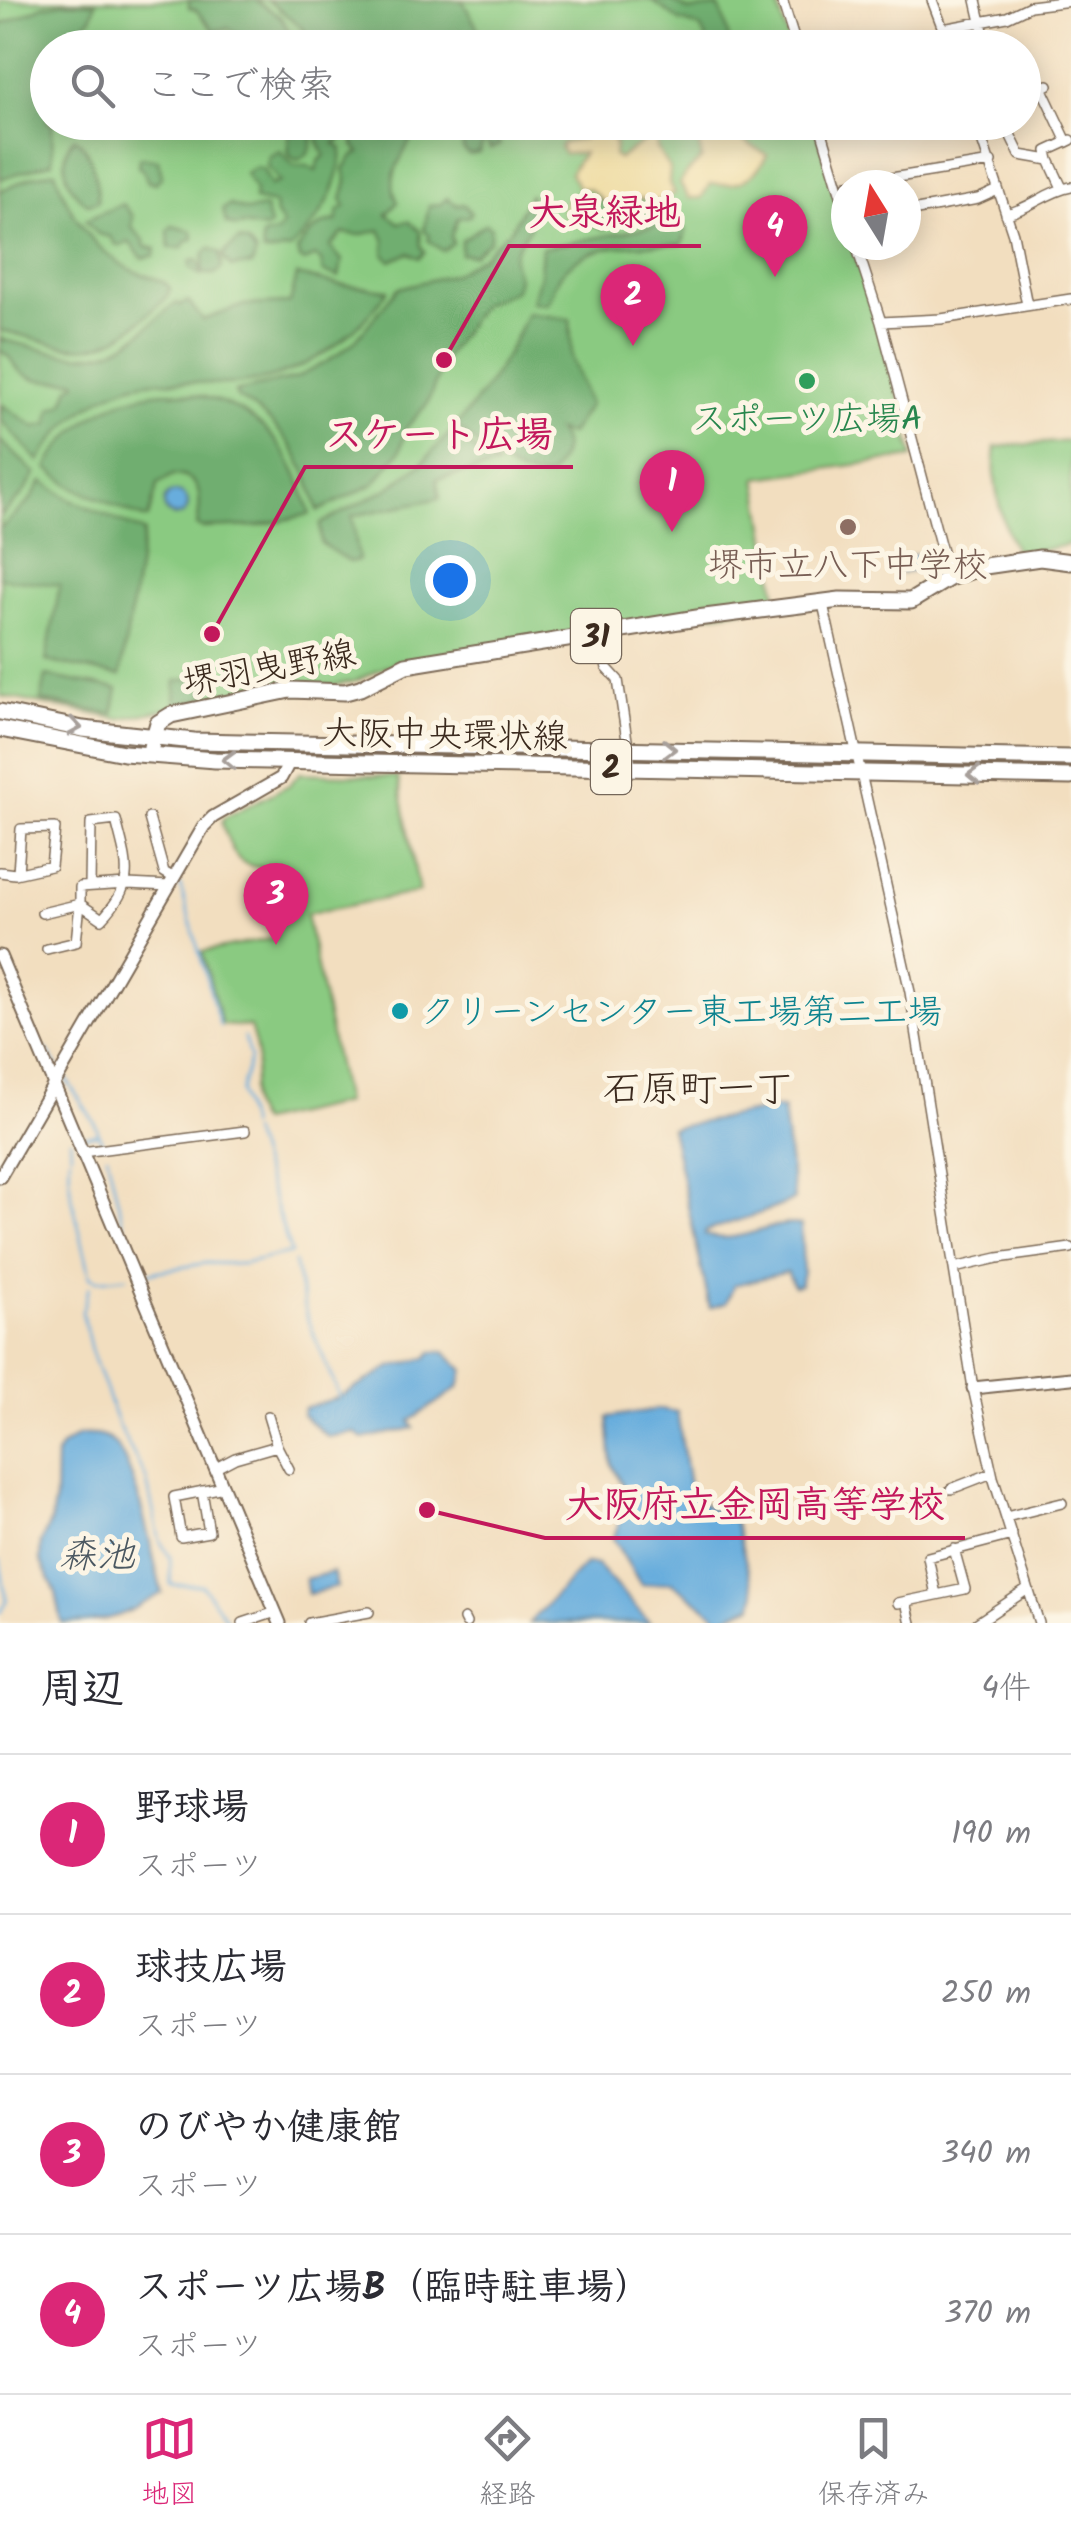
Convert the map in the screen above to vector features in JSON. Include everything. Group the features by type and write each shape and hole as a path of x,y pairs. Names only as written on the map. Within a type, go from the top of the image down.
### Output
{"main road":[{"name":"堺羽曳野線","path":"150,756 158,723 171,715 290,690 345,692 406,665 697,618 870,599 910,601 949,578 1016,560 1071,562"},
{"name":"大阪中央環状線","path":"0,712 83,728 194,741 1071,758"},
{"name":"大阪中央環状線","path":"6,734 150,756 1071,777"}],"street":[{"path":"782,0 791,30"},
{"path":"932,0 943,29 1007,17 1030,6 1071,1"},
{"path":"976,0 982,30"},
{"path":"1006,214 1024,210 1066,188 1047,152 1069,141 1044,86 1041,87"},
{"path":"826,140 838,170"},
{"path":"983,140 1013,234 1027,306"},
{"path":"1013,140 1020,155 1049,160"},
{"path":"921,173 991,162"},
{"path":"921,209 978,199 998,190"},
{"path":"861,260 949,578"},
{"path":"881,322 941,319 1071,299"},
{"path":"823,604 910,992 973,1388 992,1473 1039,1623"},
{"path":"600,635 607,668 618,680 631,767"},
{"path":"0,1177 204,826 281,778 290,761"},
{"path":"149,818 164,872 172,882"},
{"path":"42,913 80,904 102,920 120,900 128,884 128,866 116,820 91,823 90,886"},
{"path":"0,872 18,873 51,866 55,828 20,829 18,873"},
{"path":"47,949 76,942 80,887 172,882"},
{"path":"0,956 278,1617 243,1623"},
{"path":"82,1152 244,1131"},
{"path":"954,1268 1071,1248"},
{"path":"973,1388 1071,1378"},
{"path":"268,1416 289,1469"},
{"path":"216,1468 277,1446"},
{"path":"951,1489 992,1473"},
{"path":"202,1491 209,1532 180,1537 174,1497 202,1491 224,1487"},
{"path":"1006,1517 1062,1503"},
{"path":"936,1595 928,1557 1012,1535"},
{"path":"911,1623 902,1603 965,1589 954,1549"},
{"path":"977,1623 992,1618 1028,1589"},
{"path":"309,1623 368,1612"}],"green space":[{"path":"0,0 776,0 786,30 30,30 30,140 819,140 831,177 831,260 857,260 898,392 913,457 757,478 778,604 398,661 356,681 331,686 286,685 120,719 0,696"},
{"path":"189,0 255,0 282,18 288,30 213,30 196,10 189,8"},
{"path":"267,0 462,0 479,30 303,30"},
{"path":"651,0 671,0 689,11 718,7 726,30 702,30 680,21"},
{"path":"96,3 91,18 78,29 30,30 30,140 52,140 53,162 0,179 0,25 43,6"},
{"path":"77,140 89,156 98,201 89,204 81,199 70,183 65,164 69,146"},
{"path":"288,140 312,140 304,157 296,160 289,155"},
{"path":"341,140 335,143 342,149 333,191 319,216 290,249 263,252 262,236 277,233 283,225 274,204 254,200 255,190 245,173 257,167 263,169 271,185 280,182 267,166 269,156 280,151 294,166 308,166 316,171 325,155 318,142"},
{"path":"353,140 410,140 393,182 398,202 387,214 399,223 409,221 420,231 425,252 419,258 409,253 391,261 384,254 385,241 380,230 359,235 343,233 330,247 342,260 339,277 323,272 321,261 315,256 300,259 297,251 319,227 336,222 339,210 346,206 342,199 347,181 344,169 360,153"},
{"path":"484,140 479,153 469,155 463,143"},
{"path":"486,140 498,140 500,145 490,149"},
{"path":"142,157 158,160 162,176 156,183 148,182 138,167"},
{"path":"55,171 75,217 95,243 121,264 170,288 161,303 126,332 92,347 59,345 0,330 0,191"},
{"path":"530,194 530,227 515,250 513,261 518,278 515,290 481,305 446,356 427,404 406,428 400,451 374,484 318,511 307,475 290,445 280,431 235,392 296,378 328,361 354,342 398,288 454,274 484,255 511,229"},
{"path":"447,198 457,205 464,204 471,212 470,216 458,218 451,236 453,244 443,251 428,240 430,235 424,230 429,205 441,204"},
{"path":"621,198 660,203 663,214 603,229 588,222 593,200 609,206"},
{"path":"123,204 133,216 132,228 144,240 144,246 156,249 154,256 142,258 129,242 115,244 85,220"},
{"path":"230,205 247,211 265,208 270,226 265,229 226,223 223,209"},
{"path":"681,221 686,232 682,244 616,247 584,256 560,276 547,304 532,302 542,248"},
{"path":"485,224 491,228 490,240 473,255 461,254 461,241"},
{"path":"172,226 192,231 193,239 183,248 169,248 168,231"},
{"path":"239,240 248,243 256,253 252,265 231,267 224,259 224,253"},
{"path":"210,248 220,253 222,268 215,274 202,271 204,254"},
{"path":"197,260 201,275 190,269 190,261"},
{"path":"297,275 388,290 345,338 310,362 249,382 164,381 126,387 91,404 62,430 39,461 0,419 3,405 35,427 49,424 51,409 64,403 70,387 77,383 24,374 0,351 0,339 63,354 94,355 125,344 176,303 188,301 203,320 244,305 290,303"},
{"path":"527,313 570,319 572,359 589,405 570,434 557,431 563,448 550,476 525,475 512,469 456,426 496,372"},
{"path":"165,392 219,401 260,425 291,463 310,514 258,526 202,528 197,526 200,500 196,485 183,476 173,475 158,484 148,518 143,518 74,488 47,468 68,438 96,415 128,399"},
{"path":"451,432 497,466 437,479 440,498 352,516 359,560 349,562 321,543 320,524 389,488 420,465"},
{"path":"0,440 36,474 0,517"},
{"path":"1071,441 1071,544 1017,555 999,502 996,447"},
{"path":"42,481 71,500 144,532 120,676 46,661 60,585 0,578 0,529 29,502"},
{"path":"46,676 118,689 113,714 41,701"},
{"path":"201,677 206,698 175,704 176,681"},
{"path":"300,773 398,777 419,892 306,914 345,1103 260,1122 251,1099 257,1055 250,1027 222,1025 202,952 275,938 273,868 251,866 238,858 222,823 224,818 289,785"}],"sand":[{"path":"613,140 614,156 619,159 646,140 658,140 657,149 670,169 669,182 675,193 656,202 621,198 609,206 591,190 578,187 570,173 583,153 564,154 560,147 563,143"},
{"path":"696,140 744,140 767,155 744,180 710,184 701,198 689,198 680,184 702,158"},
{"path":"579,194 590,198 594,209 590,220 579,224 568,220 564,209 568,198"}],"water":[{"path":"176,492 185,495 185,513 176,516 167,513 164,504 167,495"},
{"path":"926,553 928,568 901,573 898,558"},
{"path":"783,1110 794,1199 706,1231 705,1235 731,1237 801,1225 800,1285 794,1286 787,1272 734,1285 726,1303 710,1308 671,1128"},
{"path":"432,1352 445,1352 464,1370 459,1387 410,1421 414,1428 363,1439 354,1432 328,1437 302,1415 304,1408 340,1397 391,1367 427,1358"},
{"path":"660,1409 677,1412 690,1492 710,1509 734,1520 755,1594 753,1605 721,1619 671,1582 641,1585 613,1539 629,1498 612,1465 608,1417"},
{"name":"森池","path":"79,1435 107,1438 123,1456 137,1492 162,1593 115,1617 62,1623 56,1593 40,1560 41,1543 55,1499 56,1455"},
{"path":"585,1564 597,1565 650,1623 529,1623"},
{"path":"333,1572 337,1587 308,1594 305,1579"}],"waterway":[{"path":"180,885 220,1026"},
{"path":"244,1037 250,1058 240,1092 249,1127"},
{"path":"45,1048 57,1066"},
{"path":"64,1076 95,1123 103,1145"},
{"path":"251,1132 291,1253"},
{"path":"84,1136 98,1134"},
{"path":"70,1139 71,1154"},
{"path":"107,1155 125,1231 141,1275"},
{"path":"70,1158 73,1202 90,1277 127,1277"},
{"path":"143,1274 206,1263 242,1264 291,1253"},
{"path":"294,1262 307,1318 340,1397"},
{"path":"89,1287 82,1312 91,1350 118,1425 146,1478 160,1541 170,1557 171,1585 202,1585 229,1623"},
{"path":"0,1560 7,1602 0,1613"}],"place":[{"name":"スポーツ広場B（臨時駐車場）","path":"775,277"},
{"name":"球技広場","path":"633,346"},
{"name":"大泉緑地","path":"444,360"},
{"name":"スポーツ広場A","path":"807,381"},
{"name":"堺市立八下中学校","path":"848,527"},
{"name":"野球場","path":"672,532"},
{"name":"スケート広場","path":"212,634"},
{"name":"のびやか健康館","path":"276,945"},
{"name":"クリーンセンター東工場第二工場","path":"400,1011"},
{"name":"大阪府立金岡高等学校","path":"427,1510"}],"district":[{"name":"石原町一丁","path":"698,1088"}]}
